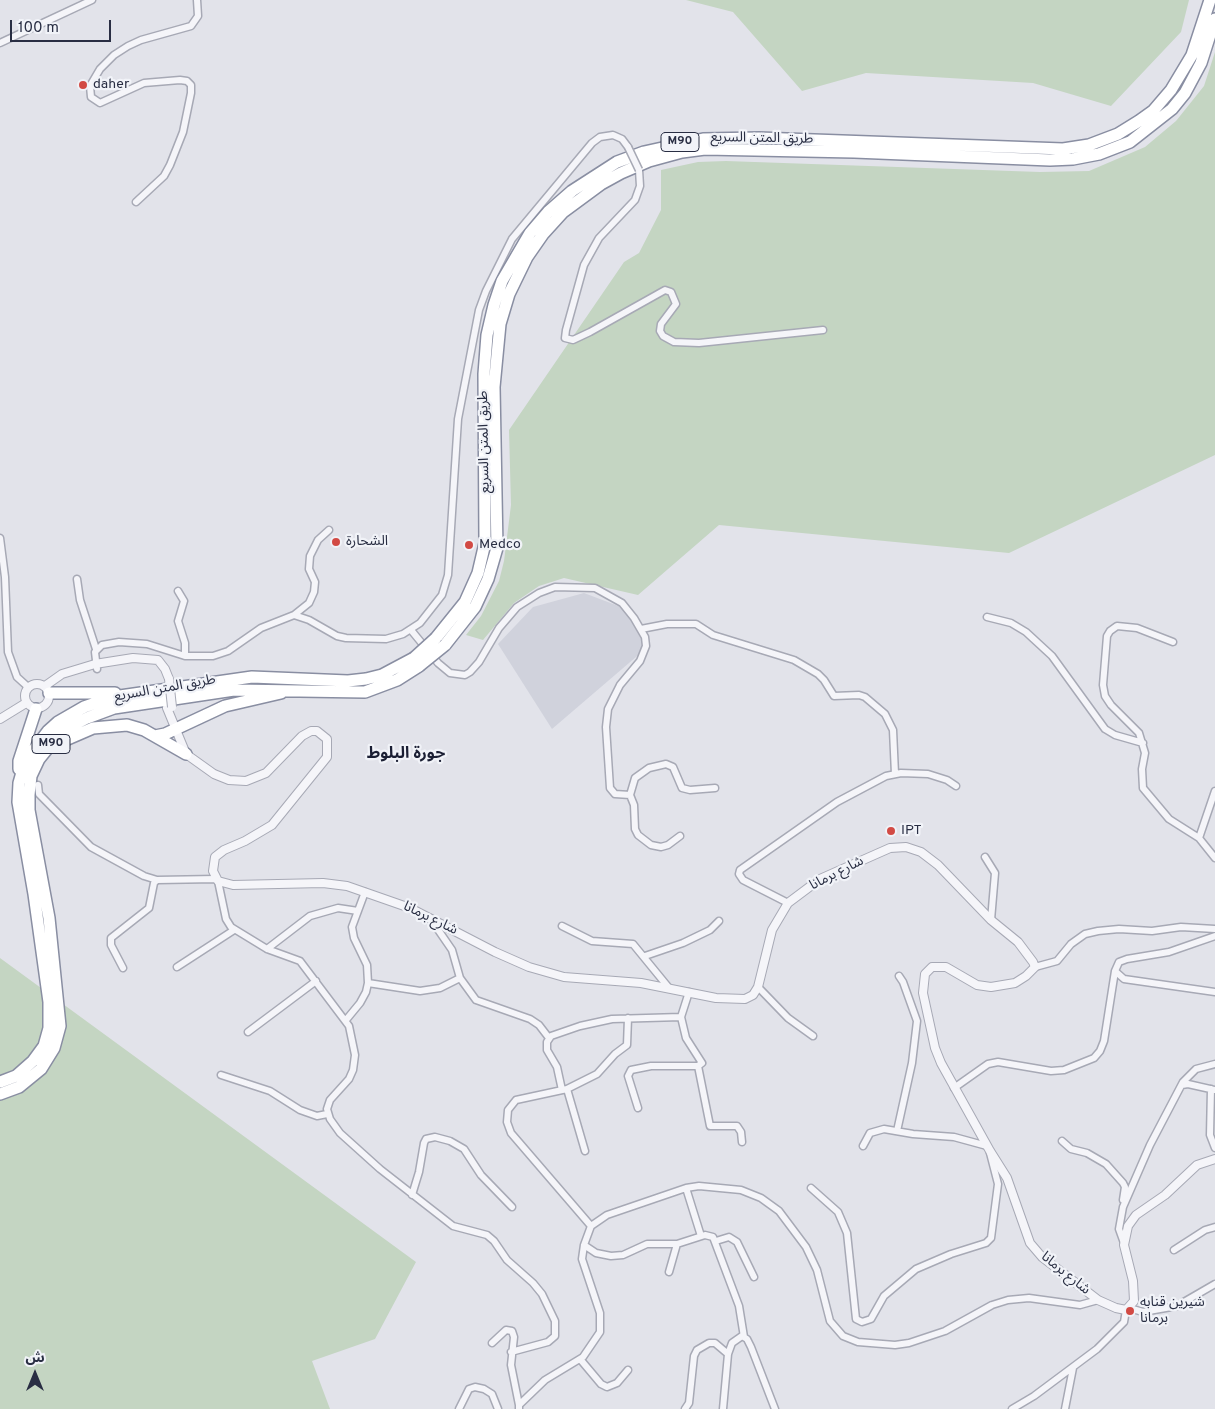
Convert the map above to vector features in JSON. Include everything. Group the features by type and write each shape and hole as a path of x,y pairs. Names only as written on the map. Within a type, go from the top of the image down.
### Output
{"highway":[{"name":"طريق المتن السريع","path":"440,642 465,602 478,573 485,543 484,374 487,335 494,305 502,281 530,233 548,212 572,191 617,162 644,152 703,139 769,138 1063,149 1089,145 1118,134 1139,121 1152,111 1171,90 1192,55 1210,0"},
{"name":"طريق المتن السريع","path":"0,1094 19,1088 41,1070 54,1048 60,1026 48,918 29,810 31,776 45,750 68,728 87,718 114,708 234,690 365,692 397,680 440,642 475,607 488,579 497,548 494,387 500,324 508,294 526,257 563,212 601,184 621,173 649,161 682,152 705,149 854,152 1050,160 1073,159 1099,154 1130,142 1172,110 1185,93 1201,63 1215,20"},
{"name":"طريق المتن السريع","path":"0,1082 16,1076 33,1061 44,1046 49,1028 49,1002 34,894 19,816 19,784 29,756 58,722 98,701 129,694 252,677 348,681 366,679 417,662"},
{"path":"47,690 129,694"},
{"path":"155,736 225,706 292,690"},
{"path":"19,784 19,761 31,706"},
{"path":"45,750 79,732 108,725 135,726 186,754"}],"street":[{"path":"0,43 92,0"},
{"path":"136,202 164,176 170,165 183,132 191,85 187,81 180,80 144,82 100,103 91,97 90,86 100,69 114,55 128,46 141,40 191,26 198,16 197,0"},
{"path":"294,615 309,620 338,636 386,639 411,630 434,608 442,595 448,575 458,419 479,310 486,291 512,240 592,143 600,137 614,135 622,139 639,170 640,186 635,200 599,238 584,265 566,330 566,338 574,340 665,290 671,292 676,304 661,324 660,331 663,336 674,342 718,342 823,330"},
{"path":"96,649 108,643 134,642 161,646 185,656 207,657 221,654 261,628 294,615 309,603 314,592 314,582 309,569 310,556 318,540 329,530"},
{"path":"0,538 5,577 8,652 17,677 28,687"},
{"path":"77,579 80,600 96,649 93,667"},
{"path":"411,630 438,662 450,673 458,675 470,672 499,628 517,607 539,593 555,587 595,588 622,603 645,637 644,655 620,685 608,709 606,727 610,788 615,794 630,795"},
{"path":"178,591 184,601 184,608 178,620 185,643 185,656"},
{"path":"987,617 1011,623 1026,632 1052,656 1105,729 1115,735 1143,743"},
{"path":"641,629 667,624 696,624 713,634 794,660 818,674 834,696 859,695 865,697 886,714 893,730 895,774"},
{"path":"1173,642 1128,625 1117,626 1110,631 1107,636 1103,685 1105,696 1111,705 1134,726 1143,743 1145,753 1142,770 1143,788 1169,818 1199,838 1215,858"},
{"path":"0,719 31,706 46,705 47,690 57,676 133,658 152,658 161,663 167,680 170,710 175,729 186,754 214,774 229,780 246,781 266,773 306,733 317,731 327,738 327,757 272,825 217,854 213,866 226,919 234,930 267,948 300,961 346,1020 355,1055 354,1070 349,1079 330,1100 327,1114 340,1134 412,1195 453,1226 487,1235 494,1241 507,1260 542,1294 555,1320 554,1336 548,1342 511,1352"},
{"path":"31,706 24,696 28,687 35,684 47,690"},
{"path":"680,836 668,845 661,847 645,841 635,829 634,805 630,795 638,775 660,764 673,767 679,785 685,789 715,788"},
{"path":"788,903 743,880 739,874 740,870 837,802 886,776 916,772 941,777 956,786"},
{"path":"38,785 39,794 91,847 144,876 157,880 217,880"},
{"path":"1199,838 1215,791"},
{"name":"شارع برمانا","path":"217,880 232,885 332,883 365,892 410,908 495,952 549,974 669,988 733,1000 745,999 753,995 758,987 772,930 788,903 820,879 890,848 898,846 921,852 938,865 991,920 1018,942 1033,962 1034,968 1015,983 991,987 977,985 946,967 932,967 925,974 922,985 935,1048 954,1088 988,1149 1007,1178 1030,1243 1042,1257 1098,1300 1127,1309"},
{"path":"985,857 995,873 991,920"},
{"path":"123,968 111,945 111,938 149,908 152,886 157,880"},
{"path":"346,1020 360,1003 368,983 367,965 352,933 353,922 365,892"},
{"path":"267,948 310,916 338,908 358,911"},
{"path":"429,917 452,950 460,978 476,1000 530,1019 549,1038 547,1050 557,1067 585,1151"},
{"path":"645,956 683,943 710,930 719,920"},
{"path":"562,926 592,941 633,944 645,956 669,988"},
{"path":"1034,968 1057,960 1071,944 1084,934 1119,929 1152,931 1181,926 1204,926 1215,929"},
{"path":"177,967 234,930"},
{"path":"954,1088 988,1064 998,1062 1034,1070 1051,1071 1064,1070 1094,1058 1100,1051 1104,1041 1115,971 1119,962 1169,952 1215,936"},
{"path":"1115,971 1124,979 1215,992"},
{"path":"897,1130 912,1062 916,1015 899,976"},
{"path":"368,983 420,991 440,988 460,978"},
{"path":"248,1032 316,981"},
{"path":"758,987 788,1018 813,1036"},
{"path":"638,1108 628,1076 631,1070 651,1066 698,1066 702,1063 686,1038 681,1017 689,992"},
{"path":"916,1015 926,1005"},
{"path":"549,1038 595,1022 628,1018 681,1017"},
{"path":"591,1226 511,1134 507,1122 508,1110 516,1100 565,1089 597,1074 628,1043 628,1018"},
{"path":"1119,1229 1123,1207 1150,1145 1182,1085 1196,1069 1215,1064"},
{"path":"698,1066 710,1126 718,1128 737,1126 741,1132 742,1142"},
{"path":"221,1075 270,1091 300,1110 317,1116 327,1114"},
{"path":"1182,1085 1213,1090 1210,1135 1215,1148"},
{"path":"811,1188 838,1212 847,1233 856,1319 862,1322 871,1319 884,1296 916,1269 951,1254 986,1243 991,1238 998,1184 988,1149 954,1137 913,1134 897,1130 876,1130 870,1133 863,1146"},
{"path":"412,1195 419,1172 424,1143 426,1139 435,1137 464,1149 481,1174 512,1207"},
{"path":"1012,1409 1073,1368 1122,1325 1127,1309 1134,1301 1135,1292 1124,1245 1116,1222 1124,1194 1122,1183 1103,1161 1087,1153 1071,1149 1062,1141"},
{"path":"1124,1245 1125,1234 1136,1215 1165,1195 1197,1165 1215,1158"},
{"path":"519,1407 545,1380 580,1359 594,1344 602,1324 582,1259 584,1244 591,1226 607,1215 686,1188 699,1186 741,1190 761,1198 779,1211 806,1247 817,1270 830,1322 843,1336 858,1342 895,1345 909,1343 945,1331 992,1305 1008,1300 1029,1298 1080,1305 1098,1300"},
{"path":"686,1188 701,1236"},
{"path":"1174,1250 1205,1230 1215,1227"},
{"path":"584,1244 596,1252 611,1256 623,1255 647,1244 678,1244 710,1235 716,1241 738,1306 744,1337 759,1365 775,1409"},
{"path":"716,1241 729,1237 738,1242 754,1278"},
{"path":"669,1272 678,1244"},
{"path":"1127,1309 1143,1312 1177,1306 1215,1284"},
{"path":"492,1343 510,1329 514,1337 511,1352 512,1374 519,1407"},
{"path":"723,1409 728,1354 732,1343 738,1338 744,1337"},
{"path":"685,1409 689,1403 694,1356 697,1350 709,1343 715,1343 728,1354"},
{"path":"580,1359 601,1384 607,1387 617,1383 628,1370"},
{"path":"1066,1409 1073,1368"},
{"path":"459,1409 469,1389 475,1387 484,1389 492,1394 498,1409"}],"shaded area":[{"path":"584,593 621,607 633,620 644,642 643,651 552,729 498,644 533,607"}],"green space":[{"path":"686,0 1189,0 1181,32 1111,106 1033,83 866,73 802,91 733,12"},
{"path":"1215,52 1215,455 1009,553 719,525 638,595 564,578 539,586 514,603 483,640 466,635 481,616 499,581 504,561 511,505 509,430 624,262 639,253 661,210 661,170 698,162 726,161 1040,172 1089,171 1145,147 1176,121 1204,86"},
{"path":"0,958 416,1262 375,1339 312,1361 330,1409 0,1409"}],"place":[{"name":"daher","path":"83,85"},
{"name":"الشحارة","path":"336,542"},
{"name":"Medco","path":"469,545"},
{"name":"IPT","path":"891,831"},
{"name":"شيرين قنابه برمانا","path":"1130,1311"}],"district":[{"name":"جورة البلوط","path":"406,755"}]}
